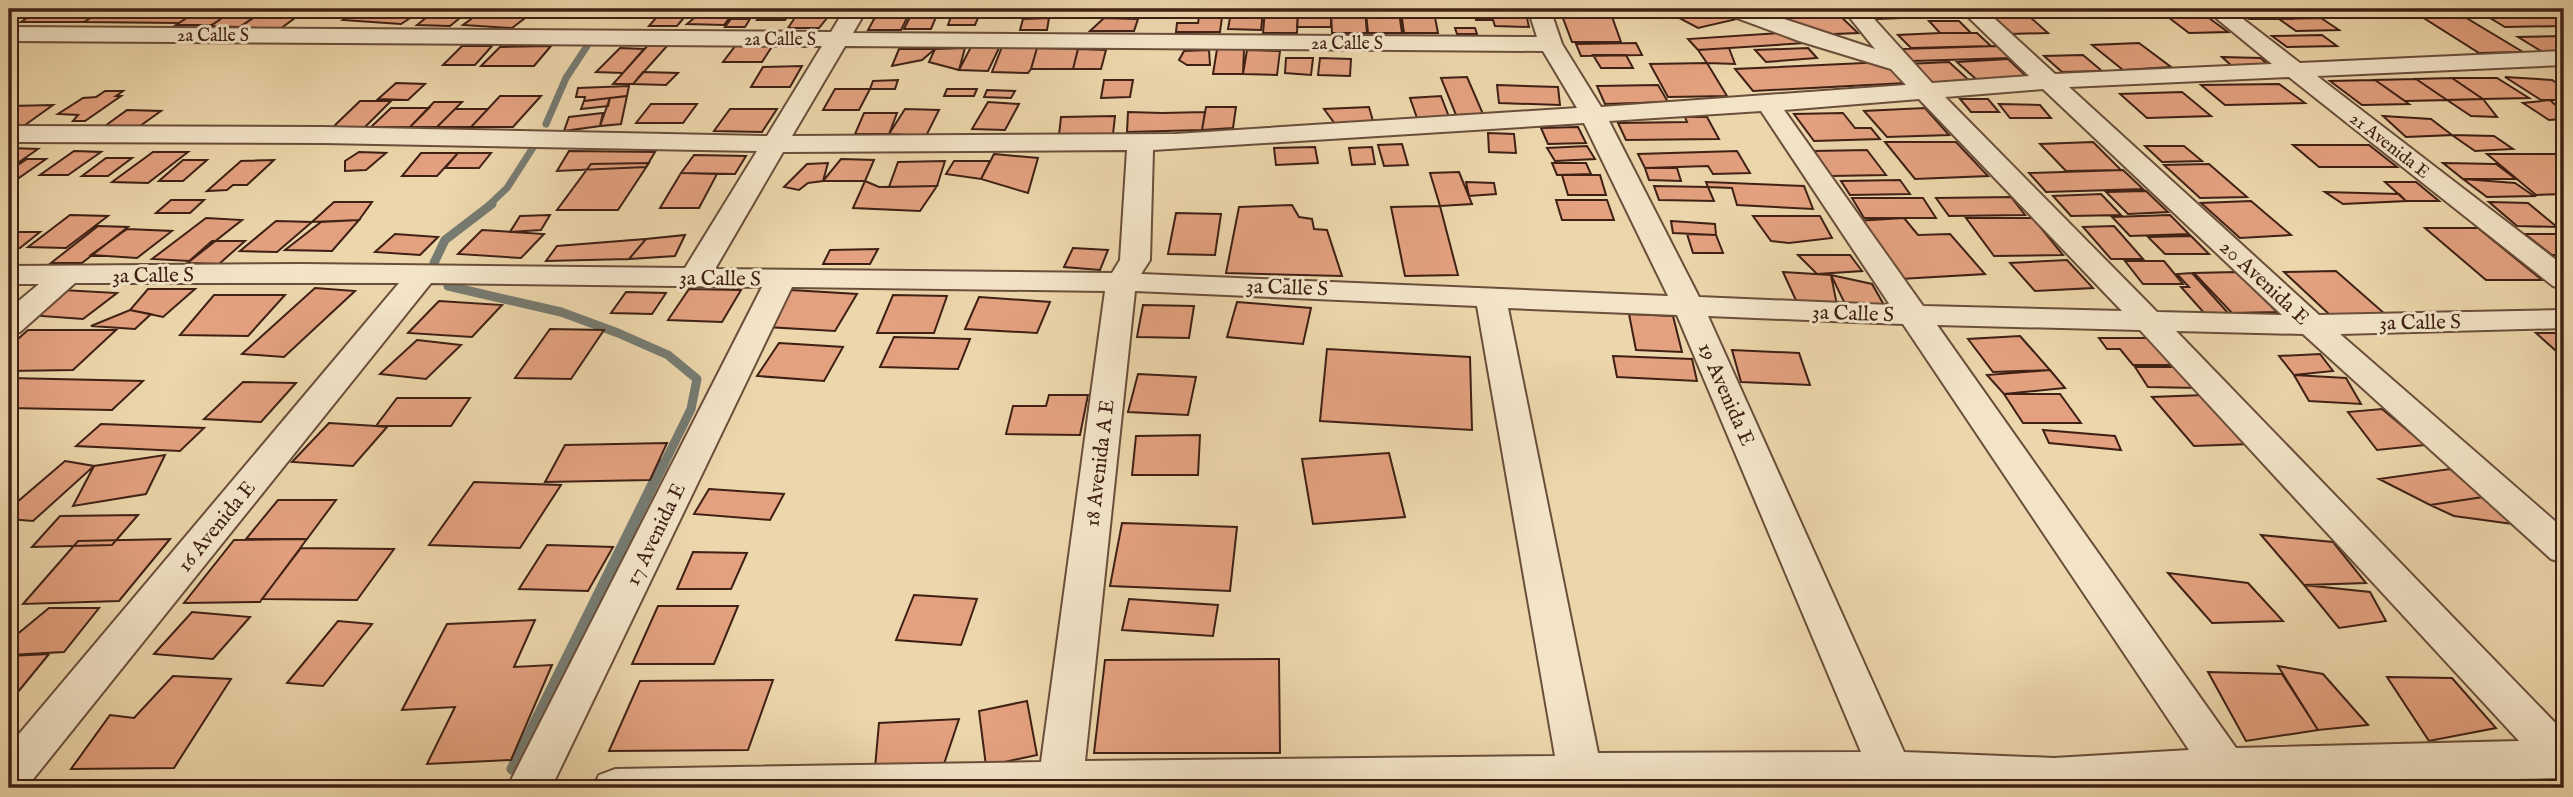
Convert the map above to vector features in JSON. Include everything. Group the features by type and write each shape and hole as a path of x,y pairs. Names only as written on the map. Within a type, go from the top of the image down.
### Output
{"street":[{"path":"695,277 856,9"},
{"name":"19 Avenida E","path":"1539,9 1552,44 1593,115 1689,307 1894,779"},
{"path":"1734,9 1807,36 1899,64"},
{"path":"1854,9 1899,64 2148,320 2564,759"},
{"name":"20 Avenida E","path":"1971,9 2311,325 2564,550"},
{"name":"21 Avenida E","path":"2216,9 2564,280"},
{"name":"2a Calle S","path":"9,34 1552,44"},
{"path":"9,134 323,135 775,144 1175,142 1768,104 2051,81 2564,58"},
{"path":"1768,104 2232,777"},
{"name":"18 Avenida A E","path":"1061,784 1121,282 1135,260 1140,142"},
{"name":"3a Calle S","path":"9,275 422,275 1121,282 1913,315 2311,325 2564,319"},
{"path":"9,325 67,275"},
{"name":"16 Avenida E","path":"9,777 422,275"},
{"name":"17 Avenida E","path":"529,788 782,279"},
{"path":"1491,298 1581,780"},
{"path":"615,788 1545,776 1581,780 2232,777 2564,759"}],"building":[{"path":"42,9 105,9 84,22 21,22"},
{"path":"105,9 200,9 179,23 84,22"},
{"path":"200,9 235,9 212,25 176,25"},
{"path":"236,9 266,9 240,27 210,26"},
{"path":"362,9 424,9 401,24 343,20"},
{"path":"437,9 471,9 450,26 417,25"},
{"path":"485,9 537,9 512,28 463,25"},
{"path":"705,9 736,9 724,25 687,24"},
{"path":"765,9 794,9 785,20 757,20"},
{"path":"807,9 842,9 837,18 802,18"},
{"path":"1298,9 1331,9 1331,27 1297,27"},
{"path":"1474,9 1525,9 1529,27 1495,26 1493,20 1476,20"},
{"path":"1718,9 1737,19 1698,28 1666,11"},
{"path":"1891,9 1900,18 1877,19 1868,10"},
{"path":"1913,9 1951,9 1960,17 1922,18"},
{"path":"1986,9 2025,9 2032,15 1994,16"},
{"path":"2039,9 2103,9 2107,12 2043,13"},
{"path":"2108,9 2199,9 2201,10 2112,12"},
{"path":"2236,9 2277,9 2291,19 2249,19"},
{"path":"2550,9 2564,17 2564,26 2505,27 2477,10"},
{"path":"800,10 807,10 802,18 827,18 819,28 788,28"},
{"path":"879,10 911,10 901,30 868,30"},
{"path":"2198,10 2228,32 2189,33 2160,11"},
{"path":"2411,10 2453,10 2523,52 2479,53"},
{"path":"953,11 981,11 975,25 948,25"},
{"path":"1265,11 1298,12 1297,33 1263,33"},
{"path":"1331,11 1365,11 1367,33 1332,33"},
{"path":"1835,11 1858,33 1810,35 1762,13"},
{"path":"262,12 303,12 280,29 238,28"},
{"path":"661,12 688,13 677,26 649,26"},
{"path":"1231,12 1263,12 1261,30 1228,29"},
{"path":"1366,12 1399,12 1402,33 1368,33"},
{"path":"1401,12 1434,12 1438,33 1404,33"},
{"path":"1561,13 1611,14 1621,42 1572,42"},
{"path":"910,17 936,17 931,29 904,29"},
{"path":"1199,17 1222,17 1220,32 1176,32 1177,23 1198,23"},
{"path":"2030,17 2048,33 2009,34 1992,18"},
{"path":"1049,18 1047,30 1020,30 1023,19"},
{"path":"1104,18 1138,19 1134,31 1090,31"},
{"path":"2321,18 2339,30 2296,31 2279,19"},
{"path":"731,19 750,19 745,27 725,27"},
{"path":"1929,21 1959,21 1971,33 1940,33"},
{"path":"1455,28 1475,28 1477,34 1457,34"},
{"path":"1795,32 1806,43 1698,50 1688,39"},
{"path":"1977,33 1991,46 1911,48 1898,35"},
{"path":"2322,35 2337,46 2287,47 2272,36"},
{"path":"2564,36 2564,56 2551,57 2518,37"},
{"path":"1636,43 1642,55 1581,56 1576,44"},
{"path":"2139,43 2171,67 2123,70 2092,45"},
{"path":"649,44 668,45 633,84 613,84"},
{"path":"736,45 773,45 762,62 723,62"},
{"path":"972,45 1000,46 988,71 959,70"},
{"path":"462,46 492,46 475,65 443,65"},
{"path":"551,46 534,66 481,66 500,47"},
{"path":"1997,46 2011,58 1912,61 1901,49"},
{"path":"1002,47 1037,48 1028,73 992,72"},
{"path":"620,48 644,49 623,73 596,72"},
{"path":"965,48 959,70 929,62 935,49"},
{"path":"1037,48 1078,49 1073,69 1031,69"},
{"path":"1729,48 1735,64 1707,63 1698,50"},
{"path":"1808,48 1817,58 1766,62 1755,50"},
{"path":"899,49 935,49 922,60 892,66"},
{"path":"1078,49 1106,50 1101,69 1073,69"},
{"path":"1217,49 1244,49 1243,74 1213,74"},
{"path":"1209,50 1210,65 1187,65 1179,60 1184,51"},
{"path":"1247,50 1280,51 1277,75 1243,74"},
{"path":"1593,55 1626,55 1633,68 1601,68"},
{"path":"2083,55 2102,71 2062,72 2044,56"},
{"path":"2222,57 2261,58 2273,70 2234,68"},
{"path":"1286,58 1313,58 1311,75 1285,73"},
{"path":"1320,58 1351,59 1350,76 1318,75"},
{"path":"2008,59 2028,78 1977,80 1957,62"},
{"path":"1886,62 1906,83 1753,91 1735,69"},
{"path":"1949,62 1972,83 1929,85 1907,64"},
{"path":"1707,63 1727,96 1668,97 1650,64"},
{"path":"802,66 790,87 751,87 763,67"},
{"path":"643,72 678,73 666,85 633,84"},
{"path":"1467,77 1483,114 1456,115 1441,78"},
{"path":"2505,77 2552,80 2564,88 2564,100 2541,100"},
{"path":"2452,78 2483,99 2447,100 2416,79"},
{"path":"2452,78 2497,78 2529,98 2483,99"},
{"path":"2416,79 2447,100 2405,101 2375,80"},
{"path":"898,80 895,89 870,89 873,81"},
{"path":"1104,80 1133,80 1130,97 1101,98"},
{"path":"2375,80 2409,104 2362,105 2330,81"},
{"path":"396,83 425,84 408,100 378,99"},
{"path":"2279,84 2305,103 2225,105 2201,85"},
{"path":"1497,85 1558,87 1560,105 1499,103"},
{"path":"1658,85 1668,102 1605,104 1597,86"},
{"path":"629,86 627,96 584,101 585,97 576,97 578,88"},
{"path":"835,89 870,89 859,110 823,110"},
{"path":"947,89 977,89 974,96 944,96"},
{"path":"987,90 1015,91 1011,98 984,97"},
{"path":"105,91 123,91 116,96 121,96 85,121 73,121 78,115 58,114 83,98 96,97"},
{"path":"2182,92 2211,116 2147,118 2120,94"},
{"path":"500,96 541,96 513,127 471,127"},
{"path":"627,96 621,124 600,126 610,98"},
{"path":"1441,96 1449,117 1417,118 1410,98"},
{"path":"610,98 608,106 581,109 584,101"},
{"path":"1960,99 1988,99 1999,112 1971,112"},
{"path":"2483,99 2497,117 2471,116 2447,100"},
{"path":"2550,100 2564,113 2564,119 2549,120 2523,103"},
{"path":"360,101 391,101 363,129 331,129"},
{"path":"434,102 462,102 437,127 410,127"},
{"path":"988,102 1019,104 1005,130 972,129"},
{"path":"651,104 697,104 683,123 636,123"},
{"path":"1999,104 2040,105 2051,118 2010,118"},
{"path":"53,105 25,125 9,125 9,106"},
{"path":"1206,107 1236,107 1233,128 1202,130"},
{"path":"1369,107 1373,121 1335,124 1324,109"},
{"path":"391,108 429,108 410,127 371,127"},
{"path":"1925,108 1949,135 1887,137 1864,111"},
{"path":"455,109 488,109 471,127 437,127"},
{"path":"730,109 777,109 762,132 714,131"},
{"path":"905,109 939,110 926,136 889,134"},
{"path":"127,110 161,111 140,126 105,126"},
{"path":"1128,112 1205,112 1202,130 1127,132"},
{"path":"603,113 600,126 564,131 569,117"},
{"path":"864,113 897,113 889,134 855,134"},
{"path":"1843,113 1855,128 1871,128 1880,139 1814,141 1794,114"},
{"path":"1115,116 1113,134 1059,135 1061,117"},
{"path":"2383,116 2431,119 2452,135 2406,137"},
{"path":"1685,117 1707,117 1719,139 1626,140 1618,123 1687,122"},
{"path":"1578,127 1586,143 1548,144 1541,128"},
{"path":"1488,133 1514,134 1516,153 1489,152"},
{"path":"2452,135 2494,136 2513,149 2475,151"},
{"path":"1885,142 1956,142 1988,176 1915,179"},
{"path":"2093,142 2121,170 2066,171 2040,144"},
{"path":"1402,144 1408,165 1384,166 1378,145"},
{"path":"2293,145 2369,145 2397,167 2319,167"},
{"path":"1587,146 1595,159 1555,161 1547,148"},
{"path":"2145,146 2184,146 2202,161 2162,162"},
{"path":"1315,147 1318,163 1276,165 1274,148"},
{"path":"1372,147 1375,164 1352,165 1349,148"},
{"path":"9,148 38,149 9,169"},
{"path":"1867,150 1886,175 1831,176 1814,151"},
{"path":"74,151 101,152 68,175 40,175"},
{"path":"569,151 655,152 646,167 557,171"},
{"path":"1737,151 1750,173 1713,174 1708,166 1645,168 1638,154"},
{"path":"153,152 188,152 148,183 112,182"},
{"path":"359,152 386,153 366,170 345,171 345,161"},
{"path":"421,153 458,153 437,176 402,176"},
{"path":"458,153 491,153 479,168 445,168"},
{"path":"994,154 1038,158 1028,193 981,179"},
{"path":"2487,154 2564,154 2564,194 2536,195"},
{"path":"694,155 746,156 735,174 681,173"},
{"path":"106,158 132,158 108,176 82,176"},
{"path":"27,159 46,159 16,180 9,180 9,171"},
{"path":"841,159 874,160 865,181 823,181"},
{"path":"183,160 207,160 183,181 159,181"},
{"path":"274,160 247,185 207,191 241,161"},
{"path":"945,161 937,186 889,187 898,162"},
{"path":"954,161 990,161 981,179 946,174"},
{"path":"649,163 618,210 557,210 591,164"},
{"path":"828,163 823,181 808,183 799,190 784,187 807,164"},
{"path":"1552,163 1586,163 1591,174 1557,175"},
{"path":"2443,163 2496,164 2516,179 2463,179"},
{"path":"2209,164 2247,197 2200,198 2164,165"},
{"path":"1645,168 1677,168 1681,181 1649,180"},
{"path":"2123,170 2143,189 2046,192 2029,173"},
{"path":"1459,172 1472,204 1440,206 1430,173"},
{"path":"681,173 717,174 699,208 660,208"},
{"path":"1562,175 1600,175 1606,195 1568,195"},
{"path":"2463,179 2515,183 2534,196 2487,197"},
{"path":"1900,180 1910,194 1850,195 1841,181"},
{"path":"865,181 879,187 937,186 920,211 853,208"},
{"path":"1466,182 1494,183 1496,194 1469,196"},
{"path":"1706,182 1804,186 1813,209 1737,205 1732,188 1708,187"},
{"path":"2385,182 2416,182 2439,201 2406,201"},
{"path":"1654,186 1708,187 1714,201 1659,200"},
{"path":"2146,191 2168,212 2128,214 2106,192"},
{"path":"2325,192 2399,194 2406,201 2343,204"},
{"path":"2101,194 2121,215 2071,216 2053,196"},
{"path":"2011,197 2025,215 1949,216 1936,198"},
{"path":"1852,198 1923,198 1936,218 1864,218"},
{"path":"171,200 204,200 190,213 156,213"},
{"path":"1556,200 1607,200 1614,220 1562,220"},
{"path":"2251,201 2291,235 2240,238 2201,203"},
{"path":"334,202 372,202 359,220 312,222"},
{"path":"2489,202 2528,203 2557,227 2517,226"},
{"path":"1292,205 1299,217 1312,219 1314,229 1327,230 1342,276 1226,273 1239,207"},
{"path":"1440,206 1458,275 1405,276 1391,207"},
{"path":"1176,213 1221,214 1215,255 1168,254"},
{"path":"70,215 108,216 66,248 28,247"},
{"path":"550,215 541,230 510,232 520,216"},
{"path":"2170,215 2189,234 2130,236 2112,217"},
{"path":"1753,216 1820,216 1832,238 1789,243 1771,241"},
{"path":"206,218 242,220 190,261 152,259"},
{"path":"1904,218 1918,235 1950,234 1985,274 1900,279 1855,221"},
{"path":"1966,218 2033,218 2063,255 1994,256"},
{"path":"359,220 332,251 285,250 321,222"},
{"path":"276,221 312,222 277,252 240,251"},
{"path":"1671,221 1715,224 1716,235 1673,233"},
{"path":"98,226 128,227 82,263 51,263"},
{"path":"2114,226 2143,259 2111,259 2083,227"},
{"path":"2425,228 2478,228 2542,280 2486,280"},
{"path":"127,229 172,231 137,258 91,255"},
{"path":"482,230 544,234 521,258 458,254"},
{"path":"9,232 40,232 20,248 9,247"},
{"path":"395,234 438,237 420,255 375,252"},
{"path":"1687,234 1716,235 1723,253 1693,253"},
{"path":"2525,234 2564,234 2564,255 2552,255"},
{"path":"685,235 675,256 629,259 646,239"},
{"path":"2191,236 2209,254 2165,254 2148,237"},
{"path":"646,239 629,259 546,261 557,246"},
{"path":"212,241 245,241 219,264 187,263"},
{"path":"1073,248 1108,250 1100,270 1064,267"},
{"path":"878,249 870,264 823,264 830,250"},
{"path":"1798,255 1850,255 1862,271 1817,274"},
{"path":"2067,260 2093,288 2035,291 2010,263"},
{"path":"2125,261 2164,261 2183,284 2143,284"},
{"path":"2336,271 2385,314 2331,316 2284,272"},
{"path":"1783,272 1831,275 1837,305 1799,307"},
{"path":"2236,272 2277,312 2232,313 2194,273"},
{"path":"2192,273 2229,314 2205,314 2181,287 2189,287 2177,274"},
{"path":"1831,275 1872,284 1884,305 1847,308"},
{"path":"315,288 355,291 284,357 242,354"},
{"path":"148,289 195,289 163,317 130,310"},
{"path":"689,289 741,290 722,322 668,320"},
{"path":"62,290 117,293 83,319 28,315"},
{"path":"791,290 857,294 835,331 767,327"},
{"path":"626,292 666,293 652,314 611,313"},
{"path":"214,295 285,295 248,336 180,335"},
{"path":"893,295 947,296 934,333 877,333"},
{"path":"979,297 1050,302 1037,333 965,329"},
{"path":"439,301 502,305 472,337 408,333"},
{"path":"1237,302 1311,308 1303,344 1227,337"},
{"path":"1143,305 1194,306 1189,338 1137,337"},
{"path":"130,310 151,314 135,329 91,326"},
{"path":"1629,314 1673,316 1682,352 1636,350"},
{"path":"550,329 604,330 571,379 515,378"},
{"path":"28,330 116,330 73,370 9,371 9,347"},
{"path":"2536,333 2564,333 2564,351 2555,350"},
{"path":"2020,336 2050,370 1993,372 1968,339"},
{"path":"894,337 970,339 958,369 880,367"},
{"path":"2099,338 2150,338 2171,365 2133,365 2120,349 2107,349"},
{"path":"417,340 461,345 426,379 380,374"},
{"path":"779,343 843,347 824,381 757,376"},
{"path":"1327,349 1470,357 1472,430 1320,421"},
{"path":"1732,350 1799,353 1810,385 1741,382"},
{"path":"2320,354 2333,371 2294,375 2279,356"},
{"path":"1613,356 1692,359 1697,381 1617,377"},
{"path":"2135,367 2182,367 2198,388 2148,387"},
{"path":"2050,370 2065,388 2004,394 1987,375"},
{"path":"1138,374 1196,377 1188,415 1128,412"},
{"path":"2294,375 2346,378 2361,404 2309,401"},
{"path":"9,378 143,381 112,410 9,408"},
{"path":"243,382 296,383 261,422 204,419"},
{"path":"2004,394 2060,394 2081,423 2023,423"},
{"path":"1049,395 1088,395 1080,435 1006,434 1013,406 1046,406"},
{"path":"2205,395 2250,444 2194,446 2152,397"},
{"path":"397,398 470,398 451,426 376,426"},
{"path":"2382,409 2425,445 2377,450 2348,412"},
{"path":"329,423 387,427 353,466 292,462"},
{"path":"101,424 204,428 180,451 76,446"},
{"path":"2043,430 2115,436 2121,450 2049,443"},
{"path":"1200,435 1198,475 1132,475 1136,436"},
{"path":"667,443 650,480 545,482 565,445"},
{"path":"1389,453 1405,517 1313,524 1302,459"},
{"path":"165,455 146,494 73,506 94,466"},
{"path":"65,461 94,466 33,521 9,519 9,509"},
{"path":"2450,469 2483,497 2430,505 2379,479"},
{"path":"474,482 561,485 520,548 429,545"},
{"path":"709,489 784,494 770,520 694,514"},
{"path":"2483,497 2520,525 2454,516 2430,505"},
{"path":"278,500 336,500 307,539 246,539"},
{"path":"138,515 112,545 32,547 60,516"},
{"path":"1122,523 1237,527 1230,591 1110,586"},
{"path":"2261,535 2333,542 2366,583 2304,585"},
{"path":"170,539 119,601 23,604 78,541"},
{"path":"307,539 260,602 184,603 234,540"},
{"path":"547,545 613,547 588,591 519,589"},
{"path":"301,548 394,549 357,600 262,599"},
{"path":"693,552 747,553 731,589 677,589"},
{"path":"2168,573 2248,583 2283,621 2212,623"},
{"path":"2304,585 2370,592 2386,621 2339,628"},
{"path":"914,595 977,599 961,645 896,640"},
{"path":"1129,599 1218,605 1213,636 1122,630"},
{"path":"658,606 738,606 714,664 632,664"},
{"path":"49,608 99,608 64,652 9,655 9,641"},
{"path":"192,612 250,617 213,659 154,654"},
{"path":"535,620 514,667 552,665 511,760 427,764 455,707 402,710 447,624"},
{"path":"338,621 372,624 323,686 287,683"},
{"path":"49,654 9,703 9,656"},
{"path":"1279,659 1280,753 1094,753 1105,660"},
{"path":"2278,666 2323,674 2368,725 2318,730"},
{"path":"2208,672 2282,674 2318,730 2246,741"},
{"path":"173,676 231,679 174,768 71,769 110,715 134,718"},
{"path":"2387,677 2452,678 2496,728 2429,741"},
{"path":"773,680 748,750 609,751 640,681"},
{"path":"1027,701 1037,755 986,766 979,711"},
{"path":"959,719 943,767 875,768 879,723"}],"waterway":[{"path":"546,124 566,78 587,46"},
{"path":"489,205 507,188 534,146"},
{"path":"434,263 445,240 492,204"},
{"path":"448,286 561,312 618,333 668,355 697,379 691,409 663,466"},
{"path":"512,769 663,464"}]}
